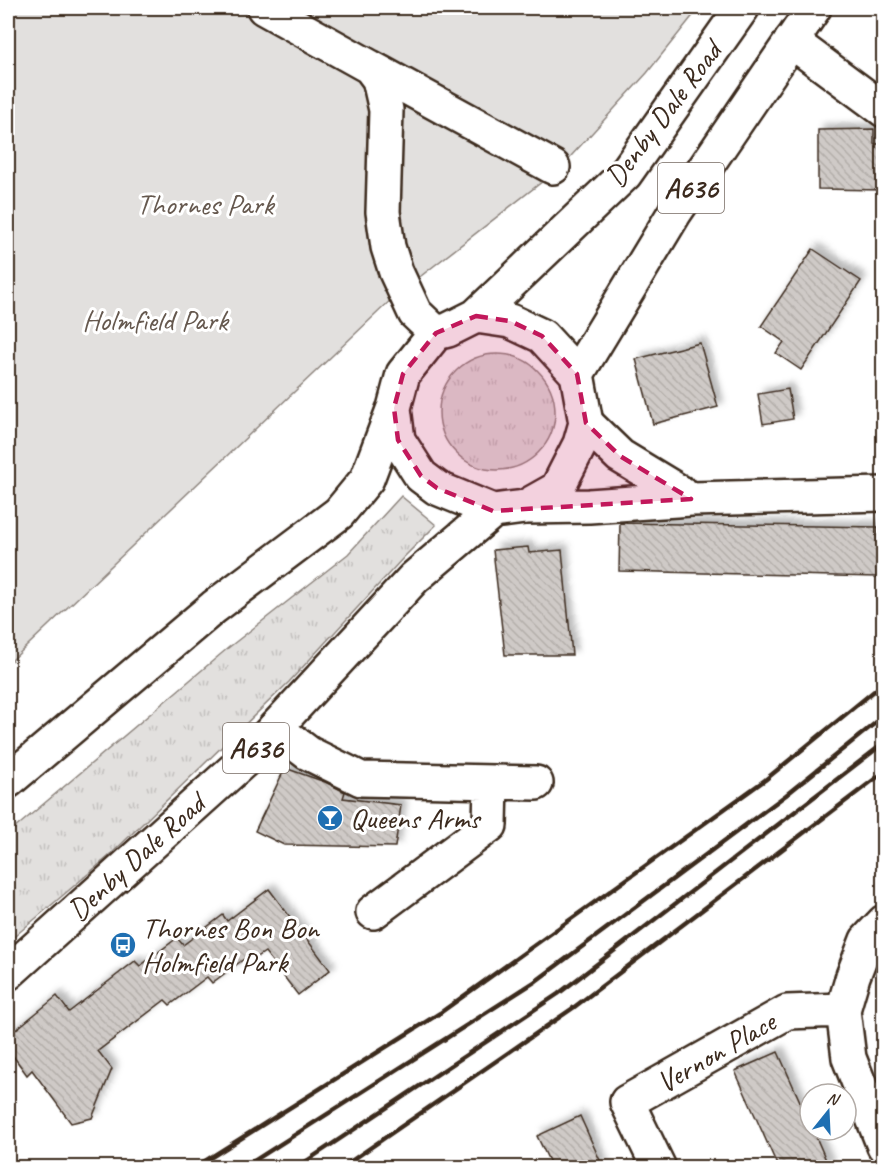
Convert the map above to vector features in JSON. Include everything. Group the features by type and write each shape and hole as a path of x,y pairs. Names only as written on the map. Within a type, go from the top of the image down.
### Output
{"main road":[{"path":"264,8 553,167"},
{"name":"Denby Dale Road","path":"476,316 626,174 741,8"},
{"name":"Denby Dale Road","path":"578,374 675,212 814,8"},
{"path":"791,41 884,110"},
{"path":"370,67 379,79 386,110 383,212 388,247 396,272 415,313 436,333"},
{"path":"476,316 510,321 542,336 578,374"},
{"name":"A636","path":"8,781 214,607 339,513 367,479 394,408 403,374 436,333 448,330 476,316"},
{"name":"A636","path":"394,408 398,440 421,476 437,488 493,511 525,507 557,489 580,444 586,423 578,374"},
{"path":"586,423 620,456 691,499"},
{"path":"525,507 589,507 691,499 884,494"},
{"name":"Denby Dale Road","path":"8,973 249,756 414,578 493,511"},
{"path":"274,728 308,753 362,779 536,783"},
{"path":"373,912 490,825 491,782"},
{"path":"884,922 867,940 843,1010 849,1058 884,1146"},
{"name":"Vernon Place","path":"659,1167 627,1102 787,1012 843,1010"}],"highlighted area":[{"path":"476,316 510,321 542,336 577,374 586,423 620,456 691,499 493,511 437,488 421,476 398,440 394,408 403,374 436,333"}],"green space":[{"name":"Thornes Park","path":"8,8 699,8 647,73 561,167 394,297 8,664"},
{"path":"497,354 519,358 538,371 551,390 555,412 551,434 538,453 519,466 497,470 475,466 456,453 443,434 439,412 443,390 456,371 475,358"},
{"path":"401,496 436,525 289,682 108,857 8,942 8,834 228,648 348,554"}],"building":[{"path":"874,129 874,144 884,144 884,190 818,189 818,130"},
{"path":"813,249 861,281 801,370 776,353 784,342 761,326"},
{"path":"700,343 718,407 653,424 636,359"},
{"path":"788,389 793,419 763,424 758,394"},
{"path":"620,523 878,527 877,577 619,571"},
{"path":"528,547 529,553 562,550 572,655 505,655 493,550"},
{"name":"Queens Arms","path":"285,768 325,782 345,792 343,798 401,805 395,847 284,845 255,831"},
{"path":"269,889 330,970 298,995 265,952 256,958 252,953 212,983 207,977 170,1005 165,1000 98,1051 112,1069 92,1118 71,1123 32,1070 27,1075 8,1049 8,1036 57,996 69,1012 135,961 140,966 177,938 183,945 223,915 227,921"},
{"path":"778,1052 798,1097 798,1142 818,1142 829,1167 778,1167 735,1071"},
{"path":"580,1116 603,1167 552,1167 537,1136"}],"railway":[{"path":"194,1168 440,1013 765,780 884,683"},
{"path":"243,1168 536,981 786,795 884,716"},
{"path":"296,1168 558,994 884,743"},
{"path":"341,1168 573,1008 884,772"}],"place":[{"name":"Queens Arms","path":"330,818"},
{"name":"Thornes Bon Bon Holmfield Park","path":"123,945"}],"park label":[{"name":"Holmfield Park","path":"155,320"}]}
